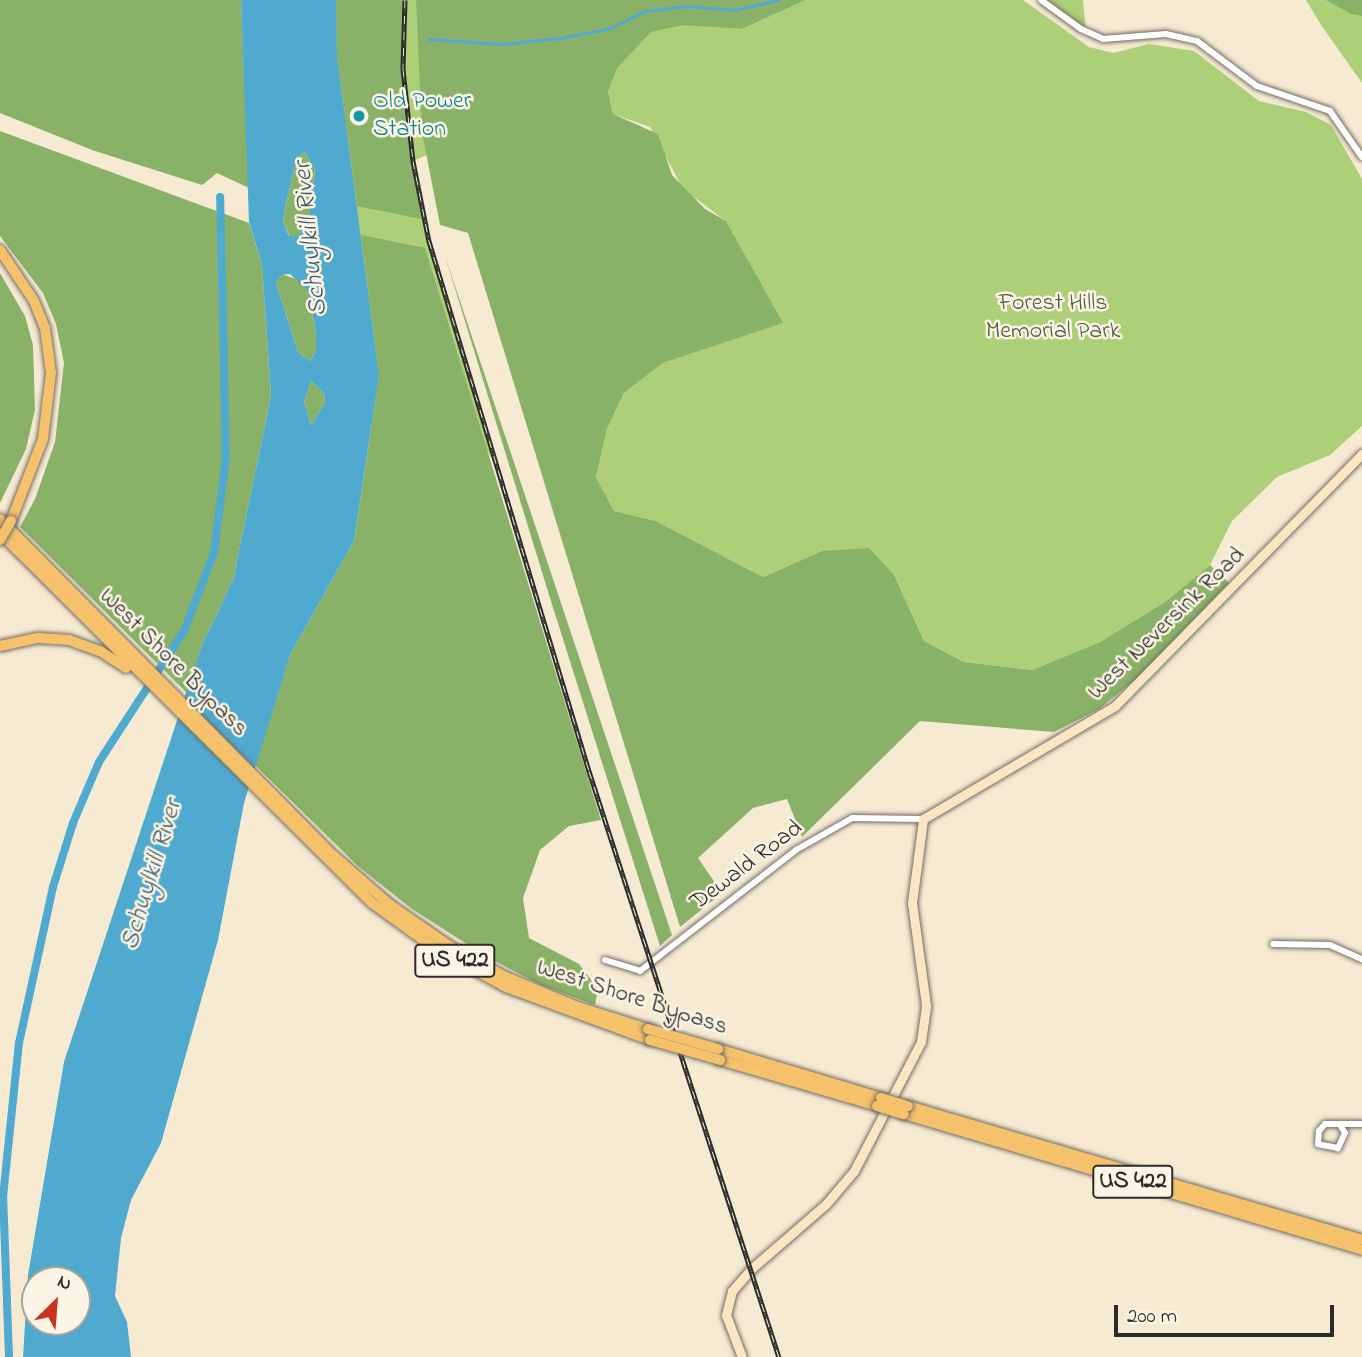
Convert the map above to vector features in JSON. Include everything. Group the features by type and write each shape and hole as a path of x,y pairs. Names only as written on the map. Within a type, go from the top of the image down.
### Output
{"highway":[{"path":"0,250 34,301 45,328 51,373 43,439 0,530"},
{"path":"0,259 23,291 34,317 45,373 37,438 0,540"},
{"name":"West Shore Bypass","path":"6,519 196,731 369,888 448,945 538,992 649,1034 1362,1250"},
{"name":"West Shore Bypass","path":"0,530 143,675 294,822"},
{"path":"0,646 39,638 80,642 143,675"},
{"name":"West Shore Bypass","path":"906,1110 1362,1240"}],"street":[{"path":"1041,0 1081,29 1103,39 1166,34 1197,41 1257,86 1330,111 1362,157"},
{"name":"West Neversink Road","path":"923,819 1115,706 1362,454"},
{"name":"Dewald Road","path":"605,961 640,971 796,850 852,818 923,819"},
{"path":"742,1357 726,1315 732,1291 751,1269 826,1204 853,1171 921,1042 926,993 912,903 923,819"},
{"path":"1273,944 1330,945 1362,960"},
{"path":"1339,1125 1345,1133 1338,1148 1318,1144 1319,1131 1325,1124 1362,1124"}],"green space":[{"path":"0,0 241,0 249,188 217,173 202,185 92,150 0,113"},
{"name":"Forest Hills Memorial Park","path":"305,0 779,0 719,27 742,29 806,0 1023,0 1089,47 1113,53 1149,44 1194,51 1259,101 1306,112 1331,125 1362,179 1362,426 1330,455 1277,477 1232,521 1210,565 1165,602 1100,642 1032,670 964,662 924,641 894,575 822,551 763,577 656,521 614,511 596,477 607,429 624,393 663,363 782,323 726,221 683,189 650,127 613,114 608,92 615,72 413,161 429,241 498,470 468,417 333,424"},
{"path":"336,0 403,0 409,150 422,219 357,206 337,57"},
{"path":"416,0 806,0 742,29 683,25 651,32 617,68 608,92 613,114 658,134 672,175 705,209 726,221 783,323 663,363 624,393 607,429 596,477 614,511 656,521 763,577 822,551 869,548 894,575 924,641 964,662 1032,670 1100,642 1165,602 1210,565 1229,583 1137,678 1099,709 1054,732 920,721 802,837 787,799 753,808 698,858 722,893 680,927 468,233 440,225 422,132"},
{"path":"1041,0 1083,0 1086,33"},
{"path":"1306,0 1362,0 1362,83 1321,25"},
{"path":"1326,0 1362,0 1362,16 1351,14"},
{"path":"0,131 249,223 262,265 271,396 233,580 202,645 187,693 20,527 35,499 55,442 64,363 56,324 43,293 0,236"},
{"path":"305,152 315,170 309,218 298,236 290,237 283,222 286,203 297,157"},
{"path":"361,235 425,248 601,820 569,826 540,850 523,898 529,938 579,964 598,989 595,1005 541,985 487,957 412,909 359,867 255,765 291,653 354,541 379,375"},
{"path":"445,256 672,935 660,946 550,598"},
{"path":"0,273 25,316 33,345 35,410 26,449 0,503"},
{"path":"281,274 299,280 308,291 316,332 316,351 310,361 298,352 276,283"},
{"path":"311,381 324,393 325,403 311,425 304,402"}],"water":[{"name":"Schuylkill River","path":"241,0 336,0 337,57 379,375 354,541 291,653 244,803 218,940 161,1143 131,1200 121,1238 115,1296 127,1322 131,1357 23,1357 24,1336 91,1336 91,1266 30,1266 64,1062 202,645 233,580 271,396 262,265 249,222","holes":["305,152 315,170 309,217 298,236 289,236 283,222 286,203 297,157","290,274 308,291 316,332 316,351 310,361 298,352 276,283 281,275","311,381 324,393 325,403 311,425 304,402"]}],"waterway":[{"path":"428,39 502,44 560,38 608,29 645,11 688,6 735,10 778,0"},
{"path":"9,1357 3,1197 19,1043 53,887 73,823 99,762 184,631 214,553 226,456 220,197"}],"railway":[{"path":"405,0 403,69 413,161 429,241 589,771 779,1357"}],"place":[{"name":"Old Power Station","path":"359,116"}]}
